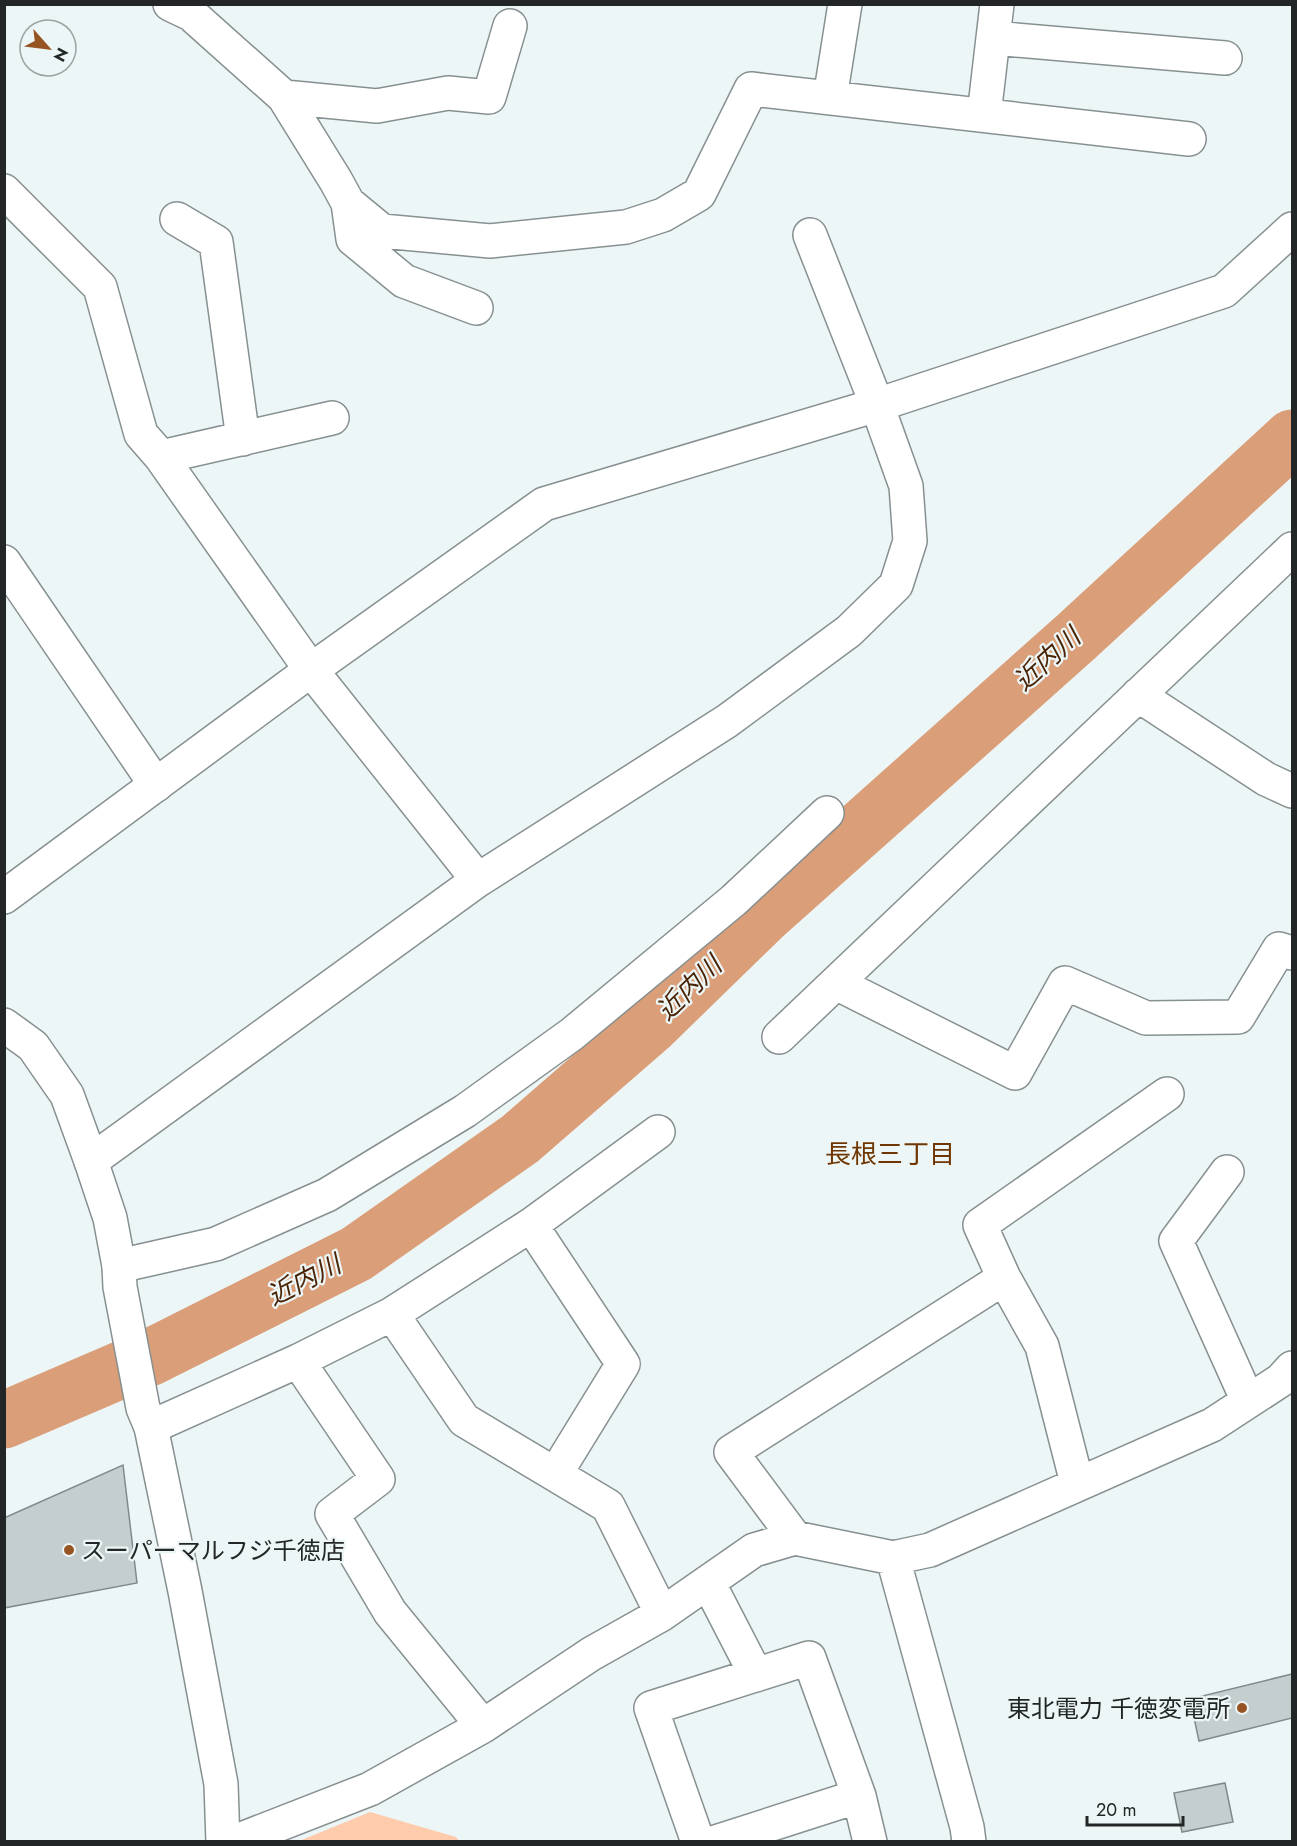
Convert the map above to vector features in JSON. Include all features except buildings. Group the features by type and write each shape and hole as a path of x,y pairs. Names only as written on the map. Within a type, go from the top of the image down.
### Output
{"street":[{"path":"170,4 191,14 284,97 348,203 353,239 404,281 476,308"},
{"path":"830,98 845,4"},
{"path":"984,115 997,4"},
{"path":"284,97 376,106 448,93 489,97 510,26"},
{"path":"993,38 1225,58"},
{"path":"348,203 382,231 490,241 626,227 663,215 699,194 751,89 1189,139"},
{"path":"4,191 100,287 141,434 161,457 311,670 478,880"},
{"path":"177,219 216,242 243,439"},
{"path":"4,897 311,670 544,504 877,405 1224,291 1293,229"},
{"path":"91,1161 478,880 727,720 849,631 896,585 910,541 906,486 877,405 810,235"},
{"path":"161,457 332,418"},
{"path":"779,1037 1293,549"},
{"path":"4,562 156,785"},
{"path":"1138,695 1266,779 1293,791"},
{"path":"119,1277 216,1244 327,1195 465,1111 590,1019 734,900 827,813"},
{"path":"836,983 1015,1073 1065,982 1146,1018 1238,1017 1279,949 1293,953"},
{"path":"4,1024 33,1046 67,1095 110,1218 119,1277 187,1603 221,1784 224,1842"},
{"path":"1077,1483 1042,1346 1004,1278 980,1225 1167,1094"},
{"path":"147,1417 298,1361 392,1314 531,1225 658,1132"},
{"path":"1227,1172 1176,1241 1248,1401"},
{"path":"531,1225 623,1364 556,1473"},
{"path":"795,1538 731,1452 1004,1278"},
{"path":"392,1314 464,1420 608,1506 662,1614"},
{"path":"298,1361 378,1479 332,1514 390,1612 483,1726"},
{"path":"234,1842 370,1789 483,1726 591,1654 662,1614 754,1550 795,1538 893,1558 930,1550 1212,1425 1248,1401 1289,1383"},
{"path":"893,1558 968,1827 969,1842"},
{"path":"708,1582 756,1675"},
{"path":"698,1842 651,1708 809,1658 859,1796 870,1842"},
{"path":"716,1842 859,1796"}],"shaded area":[{"path":"370,1812 456,1837 459,1841 299,1841"}],"waterway":[{"name":"近内川","path":"4,1420 151,1357 356,1254 520,1139 650,1026 763,916 1076,637 1292,438"}],"place":[{"name":"スーパーマルフジ千徳店","path":"69,1550"},
{"name":"東北電力 千徳変電所","path":"1242,1708"}],"district":[{"name":"長根三丁目","path":"890,1154"}]}
